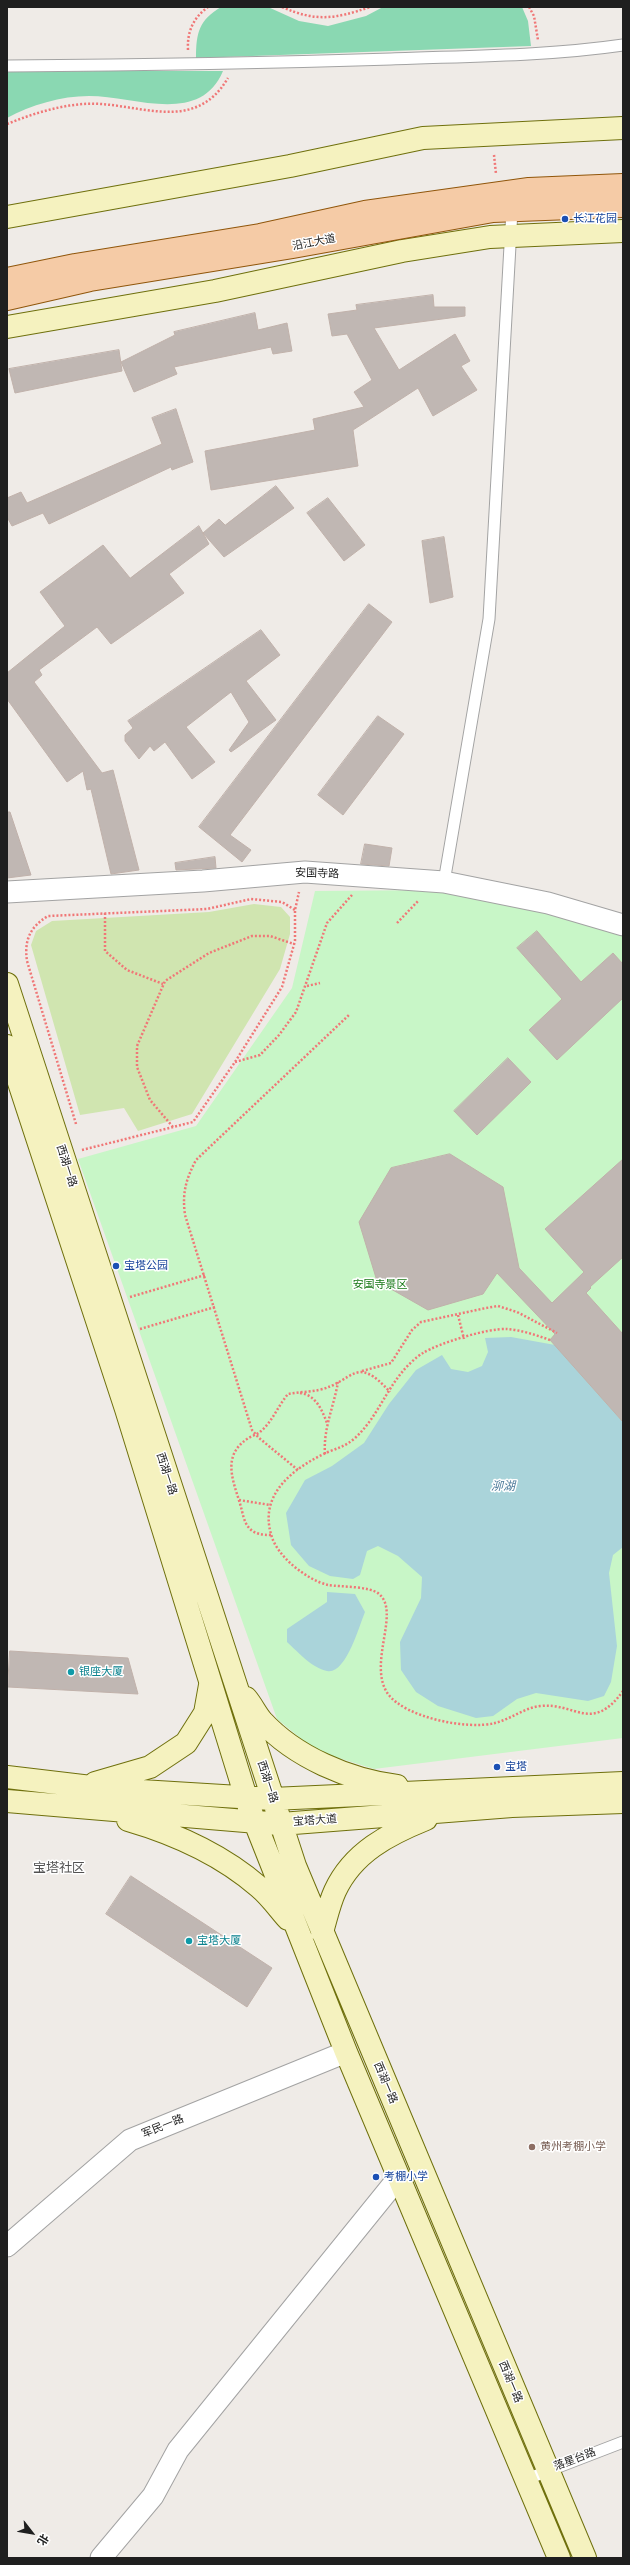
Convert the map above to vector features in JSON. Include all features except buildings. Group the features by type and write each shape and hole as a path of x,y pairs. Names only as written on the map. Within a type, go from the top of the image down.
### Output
{"main road":[{"path":"7,217 274,168 423,138 623,128"},
{"name":"沿江大道","path":"7,279 75,265 260,235 365,212 497,192 623,185"},
{"name":"沿江大道","path":"7,299 90,280 293,247 402,225 493,211 623,206"},
{"path":"7,328 215,291 402,250 510,236 623,231"},
{"name":"西湖一路","path":"7,984 294,1866 585,2558"},
{"name":"西湖一路","path":"7,1046 126,1409 246,1798 346,2052 559,2558"},
{"path":"233,1679 262,1721 295,1748 340,1772 445,1801"},
{"path":"83,1797 150,1767 186,1743 205,1713 211,1681"},
{"name":"宝塔大道","path":"7,1777 83,1797 281,1824 445,1801 623,1783"},
{"path":"83,1797 208,1850 260,1888 298,1930"},
{"name":"宝塔大道","path":"7,1801 83,1797 623,1802"},
{"path":"322,1932 335,1891 356,1858 392,1833 445,1801"}],"street":[{"name":"安国寺路","path":"7,892 203,881 305,872 441,882 548,902 623,925"},
{"name":"军民一路","path":"7,2246 130,2140 346,2052"},
{"path":"101,2558 153,2496 178,2450 399,2177"}],"lane":[{"path":"7,66 235,63 541,52 623,46"},
{"path":"441,882 489,619 512,210"},
{"name":"落星台路","path":"527,2479 623,2442"}],"path":[{"path":"189,64 188,38 191,26 208,7"},
{"path":"282,7 314,18 343,16 370,7"},
{"path":"529,7 534,16 541,52"},
{"path":"7,124 36,112 83,104 102,104 163,113 182,111 199,106 212,99 223,87 235,63"},
{"path":"492,134 497,192"},
{"path":"62,1155 193,1122 235,1062 282,987 294,944 295,910 305,872"},
{"path":"235,1062 260,1055 280,1035 296,1012 307,986 327,923 348,898 374,877"},
{"path":"397,923 441,882"},
{"path":"77,1127 25,946 29,933 36,923 48,916 207,909 251,899 282,902 295,910"},
{"path":"105,913 105,951 127,970 163,984"},
{"path":"173,1127 150,1100 138,1067 137,1046 163,984 184,967 209,953 252,936 270,936 294,944"},
{"path":"307,986 320,983"},
{"path":"298,1470 255,1434 185,1215 182,1197 186,1178 196,1160 350,1014"},
{"path":"82,1142 84,1150"},
{"path":"110,1303 205,1275"},
{"path":"271,1535 259,1535 250,1531 244,1520 239,1500 231,1479 230,1462 237,1448 246,1439 255,1434 269,1422 288,1394 319,1390 347,1375 391,1363 412,1330 420,1322 498,1306 517,1312 557,1333"},
{"path":"120,1335 215,1307"},
{"path":"458,1315 464,1339"},
{"path":"550,1340 506,1329 464,1339 422,1354 402,1371 365,1429 347,1445 325,1454 298,1470 280,1485 270,1505 271,1535 286,1559 304,1574 326,1584 378,1592 386,1601 388,1611 380,1656 382,1682 389,1695 401,1705 418,1713 445,1722 479,1724 494,1724 539,1706 553,1706 587,1715 595,1714 623,1691"},
{"path":"359,1372 370,1373 379,1378 390,1392"},
{"path":"325,1454 323,1439 338,1381"},
{"path":"296,1393 312,1398 321,1408 328,1424"},
{"path":"239,1500 270,1505"}],"green space":[{"path":"221,7 268,7 299,21 328,26 366,16 383,7 522,7 528,21 531,46 196,58 197,41 200,28 208,17"},
{"path":"223,71 212,88 199,98 182,103 145,103 107,97 78,96 36,105 7,118 7,72"},
{"name":"安国寺景区","path":"442,890 549,911 623,934 623,1738 374,1769 316,1751 277,1719 78,1159 196,1126 292,988 315,891"},
{"path":"254,904 281,907 290,917 290,934 280,969 192,1114 138,1131 124,1108 80,1115 31,945 36,931 52,921 209,912"}],"water":[{"name":"泖湖","path":"511,1337 555,1345 623,1422 623,1547 613,1555 609,1573 617,1646 611,1682 604,1696 588,1701 536,1693 517,1699 493,1716 476,1718 438,1706 416,1692 401,1670 400,1642 421,1598 422,1577 398,1556 378,1546 367,1551 360,1575 353,1579 330,1576 309,1566 291,1545 286,1513 305,1480 332,1466 364,1443 389,1404 416,1370 442,1355 451,1369 468,1372 482,1366 488,1352 485,1338"},
{"path":"327,1592 355,1594 365,1612 346,1658 334,1670 327,1671 316,1667 287,1642 287,1629 327,1602"}],"place":[{"name":"长江花园","path":"565,219"},
{"name":"宝塔公园","path":"116,1266"},
{"name":"银座大厦","path":"71,1672"},
{"name":"宝塔","path":"497,1767"},
{"name":"宝塔大厦","path":"189,1941"},
{"name":"黄州考棚小学","path":"532,2147"},
{"name":"考棚小学","path":"376,2177"}],"district":[{"name":"宝塔社区","path":"59,1869"}]}
